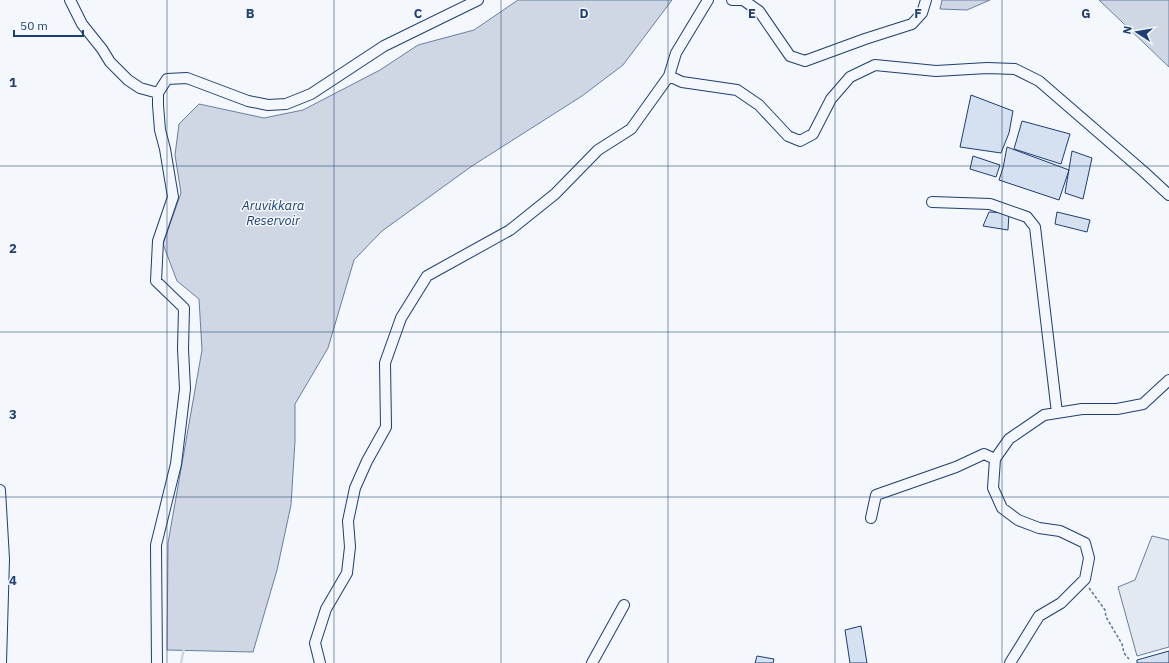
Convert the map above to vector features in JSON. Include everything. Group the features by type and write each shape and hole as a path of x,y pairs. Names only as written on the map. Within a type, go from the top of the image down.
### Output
{"street":[{"path":"70,0 82,24 102,49 110,62 128,80 140,88 158,93"},
{"path":"157,663 156,545 176,464 185,389 183,349 184,308 156,281 158,241 173,197 165,149 160,130 158,93 167,80 187,78 248,100 268,105 286,104 311,94 384,46 478,0"},
{"path":"320,663 315,643 326,609 347,573 350,547 348,521 355,488 367,461 386,427 386,363 401,318 427,276 510,230 555,194 598,150 631,129 669,76 676,53 708,0"},
{"path":"732,0 743,0 759,11 790,56 804,61 912,24 922,13 926,0"},
{"path":"669,76 682,82 737,90 759,105 788,136 800,141 813,134 831,99 850,77 875,65 936,71 987,68 1015,69 1039,81 1169,195"},
{"path":"932,202 990,204 1027,217 1035,227 1057,413"},
{"path":"1010,663 1039,616 1061,603 1085,579 1089,558 1084,543 1060,530 1039,528 1018,520 1002,508 993,488 995,459 1010,439 1044,415 1082,409 1117,408 1144,404 1169,380"},
{"path":"871,518 876,495 956,467 984,454 995,459"},
{"path":"0,490 4,559 1,663"},
{"path":"592,663 624,605"}],"path":[{"path":"1091,592 1105,610 1106,617 1122,644 1124,653 1129,659"}],"shaded area":[{"path":"1152,536 1169,540 1169,647 1137,656 1118,587 1135,580"}],"water":[{"name":"Aruvikkara Reservoir","path":"518,0 672,0 623,65 582,96 472,166 382,231 354,260 328,348 295,404 295,441 291,505 277,570 253,652 167,650 168,543 202,350 199,299 177,281 163,244 181,193 175,155 179,124 199,104 264,118 303,110 380,70 418,45 474,30"},
{"path":"942,0 990,0 967,10 940,9"},
{"path":"1099,0 1169,0 1169,67"}],"building":[{"path":"971,95 1013,111 1009,133 1001,153 960,147"},
{"path":"1022,121 1070,134 1061,164 1014,149"},
{"path":"1007,147 1069,170 1059,200 999,180"},
{"path":"1072,151 1092,158 1083,199 1065,193"},
{"path":"973,156 1000,165 996,177 970,169"},
{"path":"989,212 1009,213 1008,230 983,226"},
{"path":"1057,212 1090,220 1087,232 1055,224"},
{"path":"861,626 867,663 850,663 845,630"},
{"path":"1169,651 1169,663 1137,663 1137,660"},
{"path":"757,656 774,659 773,663 755,663"}],"waterway":[{"path":"181,663 184,648"}]}
